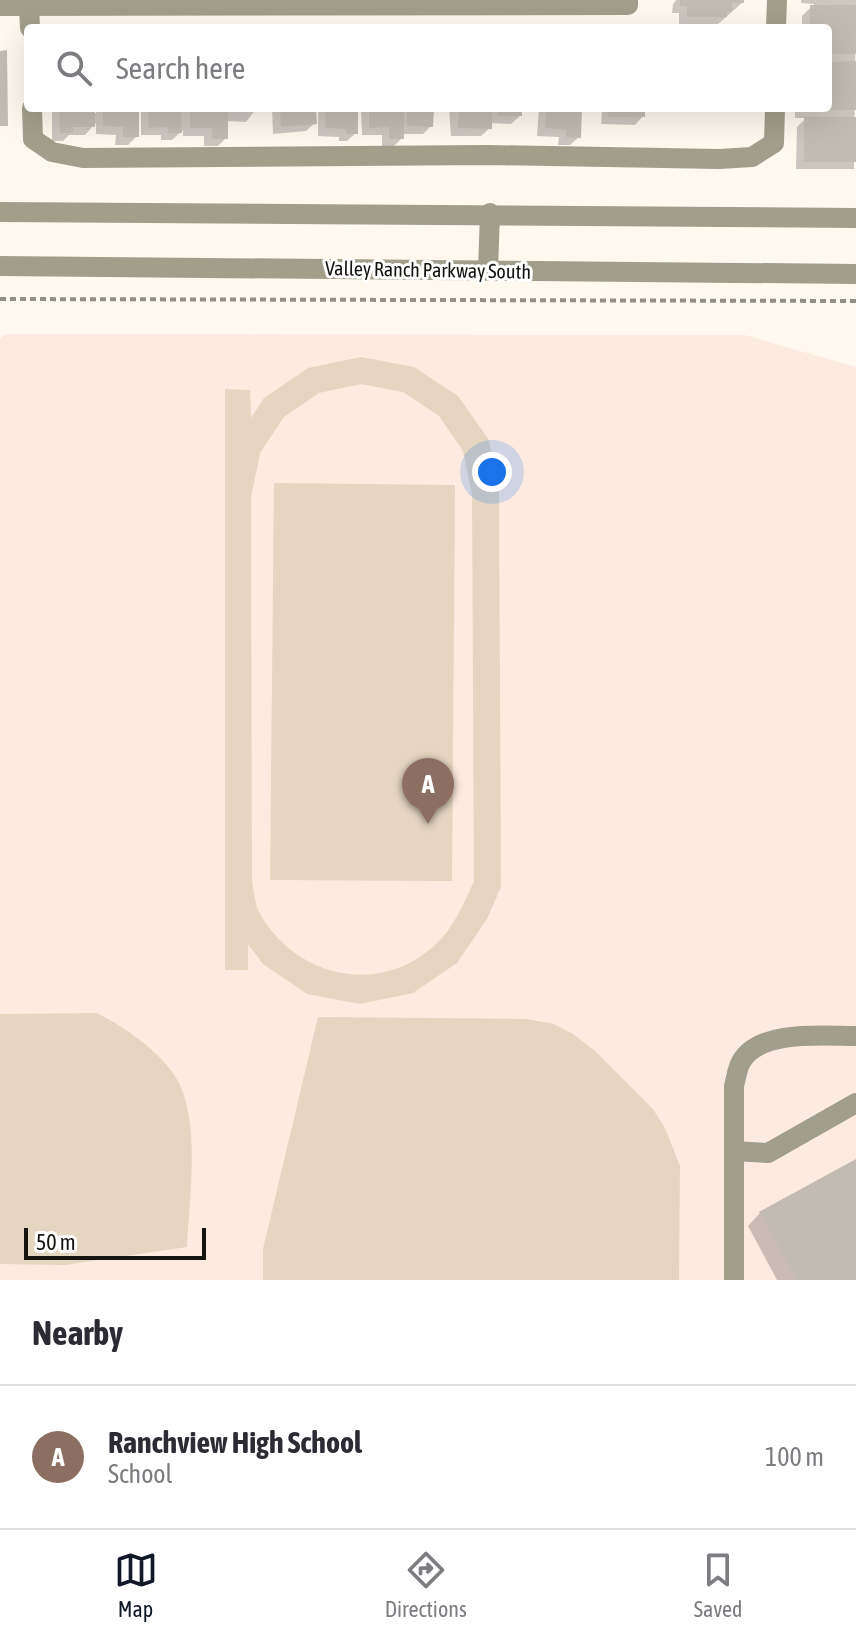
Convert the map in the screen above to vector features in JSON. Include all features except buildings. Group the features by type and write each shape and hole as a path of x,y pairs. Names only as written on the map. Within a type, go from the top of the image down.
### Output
{"street":[{"path":"776,24 777,0"},
{"path":"0,6 628,2"},
{"path":"29,6 30,24"},
{"path":"32,112 33,139 52,152 83,158 427,155 719,159 752,157 774,143 775,112"},
{"path":"0,212 490,213 856,218"},
{"path":"488,270 490,213"},
{"name":"Valley Ranch Parkway South","path":"0,266 856,274"},
{"path":"734,1280 734,1086 742,1060 760,1043 790,1037 856,1036"},
{"path":"734,1151 768,1153 856,1103"}],"path":[{"path":"0,299 856,301"}],"shaded area":[{"path":"5,334 745,335 856,367 856,1280 0,1280 0,339"},
{"path":"361,357 414,367 458,396 489,440 499,493 501,887 487,919 457,963 413,993 360,1004 307,994 263,964 248,944 248,970 225,970 225,389 250,390 251,418 264,398 308,368","holes":["361,384 403,392 439,416 463,451 472,495 474,881 448,931 414,961 390,971 365,975 340,973 316,965 294,952 275,934 259,912 252,882 251,497 260,453 284,417 319,393"]},
{"path":"274,483 455,485 452,881 270,880"},
{"path":"96,1013 155,1052 180,1085 192,1143 187,1247 65,1265 0,1264 0,1014"},
{"path":"318,1017 526,1019 554,1024 573,1034 595,1051 653,1109 665,1128 680,1166 679,1280 263,1280 263,1249"}],"place":[{"name":"Ranchview High School","path":"428,824"}]}
